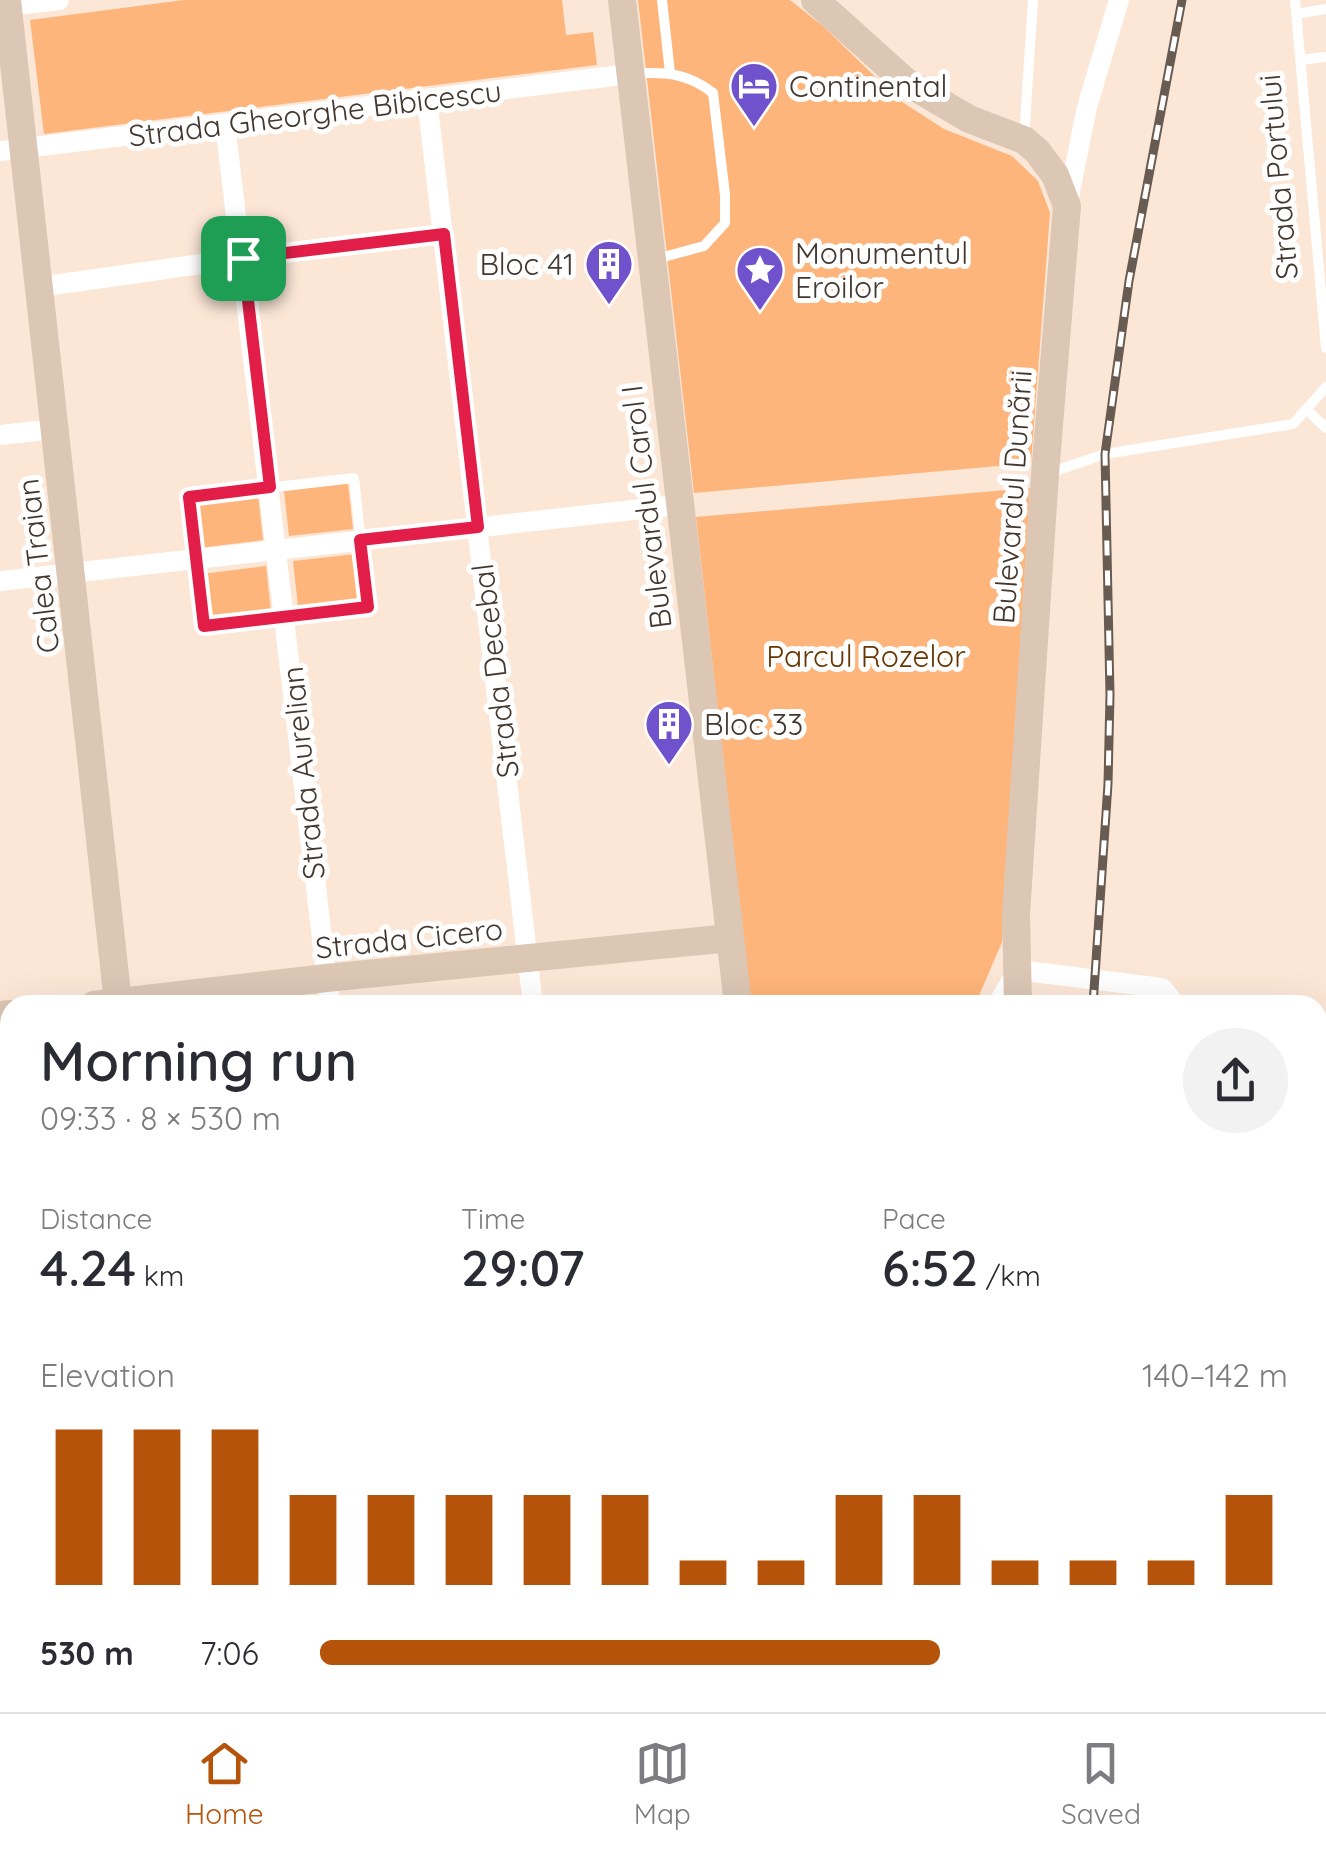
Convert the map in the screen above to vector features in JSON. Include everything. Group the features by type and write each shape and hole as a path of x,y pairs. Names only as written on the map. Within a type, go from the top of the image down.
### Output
{"street":[{"path":"5,4 59,0"},
{"name":"Bulevardul Carol I","path":"622,0 737,995"},
{"path":"815,0 906,82 969,118 1031,146 1076,150"},
{"name":"Bulevardul Dunării","path":"1018,995 1016,914 1067,206 1076,150 1119,0"},
{"name":"Calea Traian","path":"5,4 11,150 40,287 71,572 109,995"},
{"name":"Strada Gheorghe Bibicescu","path":"11,150 630,74"},
{"name":"Strada Decebal","path":"427,99 532,995"},
{"name":"Strada Aurelian","path":"224,124 328,991"},
{"path":"1031,146 1055,175 1067,206"},
{"path":"40,287 444,234"},
{"path":"0,435 55,429"},
{"path":"0,581 678,505"},
{"name":"Strada Cicero","path":"261,995 328,991 528,959 730,938"},
{"path":"1003,995 1018,970 1162,988 1168,995"}],"lane":[{"path":"662,0 670,73"},
{"path":"1031,146 1033,0"},
{"name":"Strada Portului","path":"1295,0 1326,348"},
{"path":"1296,14 1326,9"},
{"path":"1300,60 1326,57"},
{"path":"630,74 670,73 697,80 713,93 726,195 724,223 704,246 650,261"},
{"path":"1313,208 1326,206"},
{"path":"1045,474 1106,454 1293,424 1326,387"},
{"path":"1306,409 1326,428"},
{"path":"354,478 360,540 368,607 204,626 189,497 354,478"}],"green space":[{"path":"184,0 562,0 566,35 593,32 597,65 44,134 30,20"},
{"path":"638,0 790,0 824,27 899,100 944,129 1012,156 1038,181 1050,213 1031,463 694,493"},
{"path":"348,483 353,529 289,536 284,491"},
{"name":"Parcul Rozelor","path":"1030,488 1002,942 979,995 750,995 696,517"},
{"path":"258,495 263,540 199,548 194,502"},
{"path":"356,554 362,600 298,607 293,561"},
{"path":"266,566 271,612 207,619 202,574"}],"railway":[{"path":"1094,995 1110,695 1105,454 1129,281 1182,0"}],"place":[{"name":"Continental","path":"754,128"},
{"name":"Bloc 41","path":"609,306"},
{"name":"Monumentul Eroilor","path":"760,312"},
{"name":"Bloc 33","path":"669,766"}],"route":[{"path":"444,234 478,527 360,540 368,607 204,626 189,497 270,487 243,258 444,234"}]}
